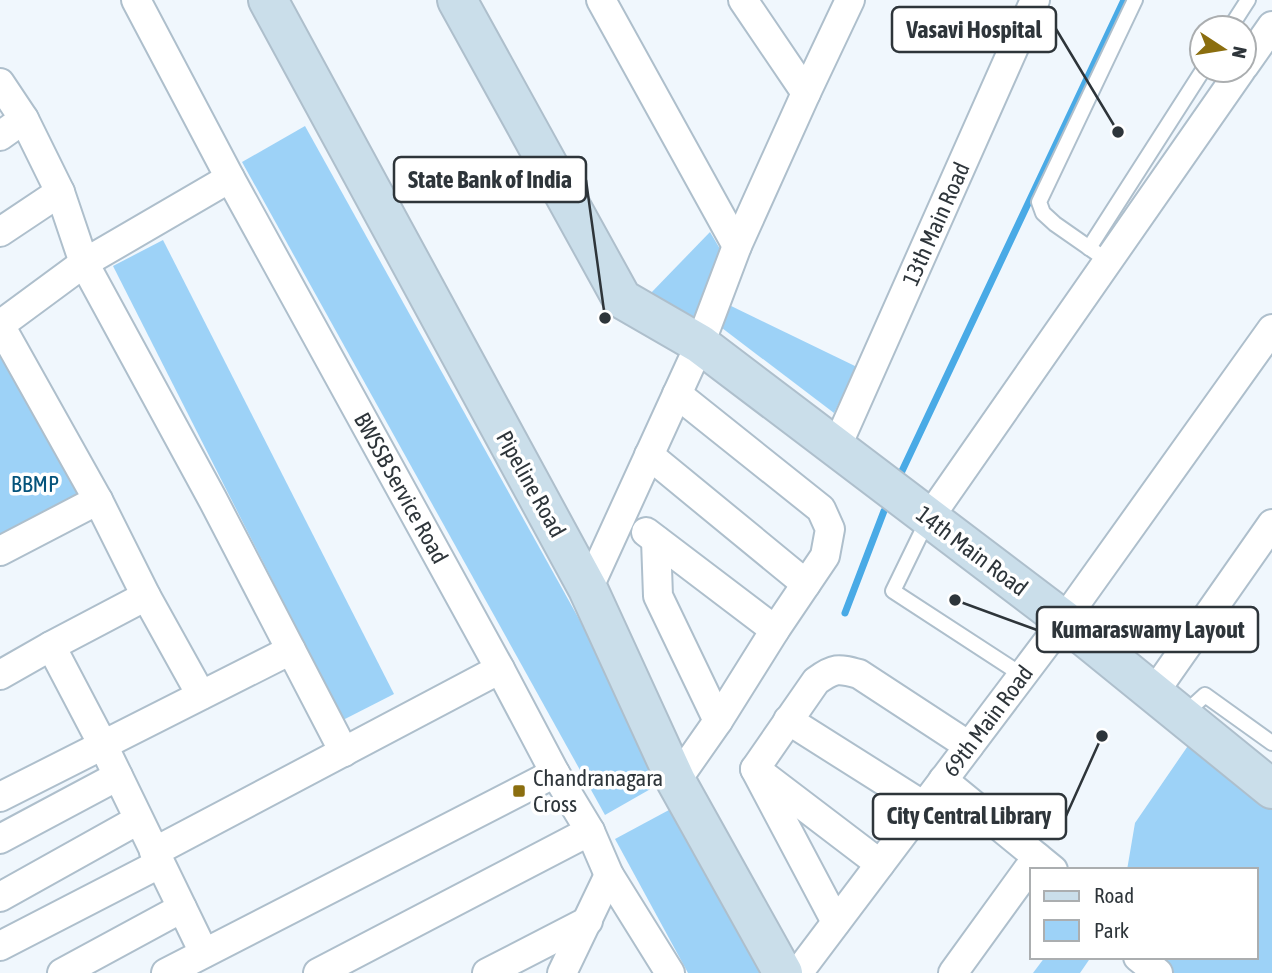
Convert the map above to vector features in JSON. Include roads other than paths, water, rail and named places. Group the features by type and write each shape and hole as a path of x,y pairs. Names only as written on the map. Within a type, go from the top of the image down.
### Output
{"main road":[{"name":"Pipeline Road","path":"268,0 588,589 676,781 783,973"},
{"name":"14th Main Road","path":"457,0 622,299 700,344 1064,620 1272,789"}],"street":[{"name":"BWSSB Service Road","path":"136,0 230,178 555,773 590,831 609,875 670,973"},
{"path":"601,0 737,246"},
{"path":"743,0 806,93"},
{"path":"588,589 700,344 737,246 850,0"},
{"name":"13th Main Road","path":"836,448 1035,0"},
{"path":"1258,46 1272,26"},
{"path":"0,83 24,119 60,192 84,263 213,500 344,752"},
{"path":"929,518 1098,254 1231,84"},
{"path":"0,136 24,119"},
{"path":"201,695 0,325 84,263 230,178"},
{"path":"0,232 60,192"},
{"name":"69th Main Road","path":"798,973 1064,620 1272,329"},
{"path":"676,781 825,556 830,529 821,509 677,394"},
{"path":"649,455 806,584"},
{"path":"0,551 97,500"},
{"path":"622,514 775,630"},
{"path":"1167,705 1272,524"},
{"path":"656,540 658,596 718,721"},
{"path":"0,675 146,596"},
{"path":"51,646 103,745 204,953"},
{"path":"0,797 291,650"},
{"path":"0,946 344,752 500,669"},
{"path":"755,769 816,681 830,670 841,669 859,674 969,746"},
{"path":"788,720 924,806"},
{"path":"755,769 880,864"},
{"path":"755,769 836,922"},
{"path":"166,973 555,773"},
{"path":"0,839 118,776"},
{"path":"943,780 1045,863"},
{"path":"0,897 138,820"},
{"path":"318,973 590,831"},
{"path":"562,973 609,875"},
{"path":"953,973 1030,881"},
{"path":"62,973 182,908"},
{"path":"487,973 588,921"},
{"path":"1140,959 1158,973"}],"lane":[{"path":"1135,0 1039,202 1043,213 1055,225 1098,254 1195,84"},
{"path":"929,518 894,591 1022,675"},
{"path":"1167,705 1205,695 1272,743"}],"waterway":[{"path":"902,471 1124,0"},
{"path":"845,613 884,511"}],"place":[{"name":"Vasavi Hospital","path":"1118,132"},
{"name":"State Bank of India","path":"605,318"},
{"name":"Kumaraswamy Layout","path":"955,600"},
{"name":"City Central Library","path":"1102,736"},
{"name":"Chandranagara Cross","path":"519,791"}],"park label":[{"name":"BBMP","path":"35,484"}]}
